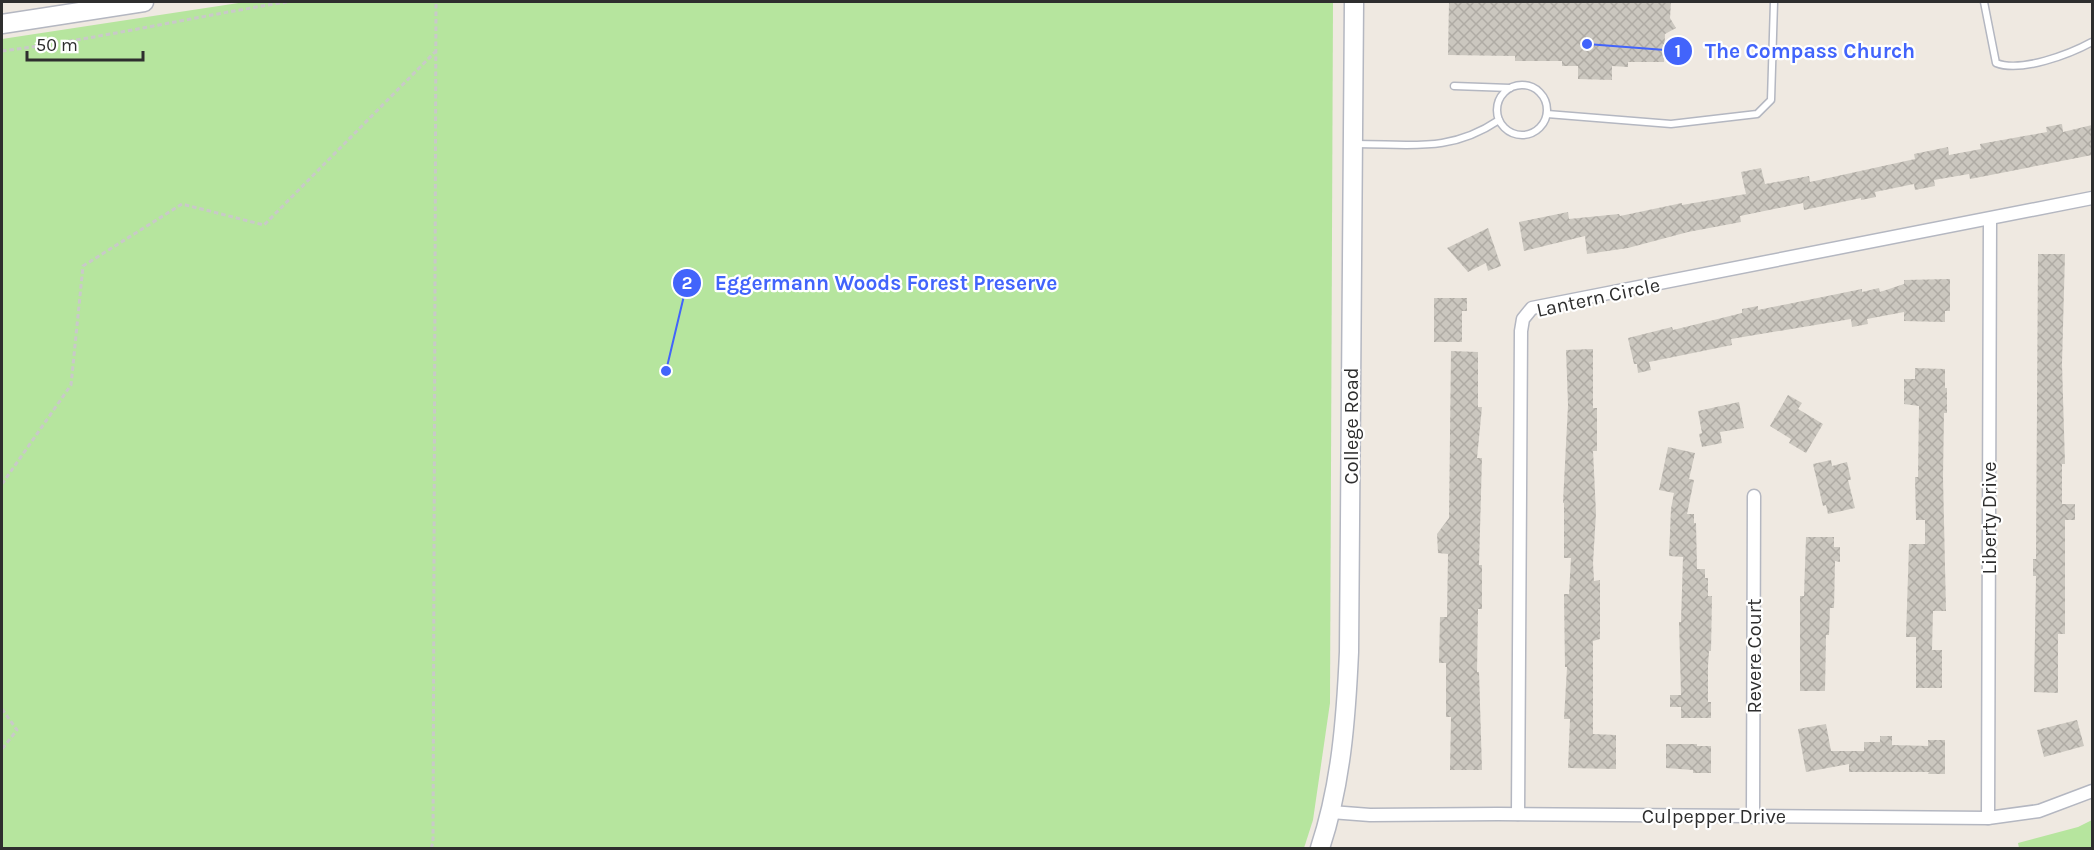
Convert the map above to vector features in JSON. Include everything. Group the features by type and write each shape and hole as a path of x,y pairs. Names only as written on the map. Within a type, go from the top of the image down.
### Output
{"main road":[{"path":"2,24 144,2"},
{"name":"College Road","path":"1320,849 1331,812 1344,737 1349,652 1353,2"}],"street":[{"name":"Lantern Circle","path":"1518,814 1521,331 1525,314 1532,308 2092,198"},
{"name":"Liberty Drive","path":"1988,818 1990,219"},
{"name":"Revere Court","path":"1753,817 1754,496"},
{"name":"Culpepper Drive","path":"1331,812 1370,815 1988,818 2039,811 2092,791"}],"lane":[{"path":"1547,114 1671,124 1757,114 1772,100 1774,2"},
{"path":"1984,2 1996,63 2006,67 2036,63 2077,50 2092,42"},
{"path":"1454,86 1510,88 1528,86 1537,90 1547,105 1545,120 1538,130 1519,135 1507,130 1499,120 1497,111 1499,102 1510,88"},
{"path":"1353,144 1433,145 1462,140 1483,131 1499,120"}],"path":[{"path":"2,51 287,2"},
{"path":"431,849 433,843 436,2"},
{"path":"2,484 71,384 83,266 182,204 264,225 436,51"},
{"path":"2,709 17,730 2,749"}],"green space":[{"path":"245,2 1333,2 1330,703 1313,820 1304,848 2,848 2,39"},
{"path":"2092,820 2092,848 2019,848 2018,843 2078,827"}],"building":[{"path":"1449,2 1671,2 1670,18 1676,28 1665,34 1664,62 1628,62 1628,67 1612,66 1612,80 1578,79 1578,66 1562,66 1562,61 1515,61 1515,56 1448,55"},
{"path":"2062,124 2063,132 2092,125 2092,155 1970,179 1969,174 1934,180 1935,186 1915,190 1914,184 1875,192 1876,197 1804,210 1803,203 1740,216 1741,222 1688,232 1628,248 1587,254 1585,236 1524,251 1519,222 1568,212 1569,219 1619,214 1620,216 1682,203 1682,205 1746,194 1741,172 1761,168 1765,184 1809,176 1810,182 1915,159 1914,154 1948,147 1949,155 1981,149 1980,144 2047,132 2046,127"},
{"path":"1488,228 1501,266 1488,271 1486,263 1468,272 1447,248"},
{"path":"2038,254 2065,254 2062,364 2065,464 2062,464 2062,504 2075,504 2075,520 2065,520 2065,634 2058,634 2058,693 2034,692 2036,576 2033,576 2033,559 2036,559"},
{"path":"1950,279 1950,311 1945,311 1945,322 1904,321 1904,312 1867,319 1868,324 1852,327 1851,319 1731,339 1732,345 1649,362 1651,370 1638,373 1628,338 1672,327 1673,330 1742,313 1742,309 1758,306 1758,310 1862,289 1862,292 1879,288 1880,292 1904,284 1904,280"},
{"path":"1434,298 1467,298 1467,311 1462,311 1462,342 1434,342"},
{"path":"1593,349 1593,408 1597,408 1597,451 1593,451 1596,513 1593,563 1594,581 1600,580 1600,639 1593,641 1593,734 1616,735 1616,769 1568,768 1570,719 1564,719 1567,667 1565,667 1564,594 1569,594 1571,558 1564,558 1563,503 1568,405 1566,350"},
{"path":"1451,351 1478,352 1478,407 1482,407 1477,458 1482,458 1479,565 1482,565 1482,609 1478,609 1477,672 1479,672 1482,770 1450,770 1451,717 1446,717 1446,663 1439,663 1440,617 1447,617 1448,554 1438,553 1437,534 1449,518"},
{"path":"1915,368 1945,369 1945,388 1947,388 1947,413 1944,413 1943,477 1946,611 1933,611 1932,650 1942,650 1942,688 1916,688 1916,637 1906,637 1909,544 1925,544 1925,520 1916,520 1915,477 1918,477 1919,406 1904,404 1904,379 1915,379"},
{"path":"1788,395 1802,403 1798,409 1823,424 1806,453 1789,443 1791,439 1770,426"},
{"path":"1739,402 1744,428 1720,432 1722,443 1702,447 1698,411"},
{"path":"1668,447 1695,453 1689,479 1694,480 1687,514 1694,514 1697,569 1705,569 1705,578 1708,578 1708,596 1712,596 1711,651 1709,651 1708,666 1708,702 1711,702 1711,718 1681,718 1681,707 1670,707 1670,695 1681,695 1679,622 1681,622 1683,557 1669,556 1674,493 1659,490"},
{"path":"1831,460 1832,466 1847,462 1851,480 1848,480 1855,508 1828,514 1826,505 1823,506 1813,464"},
{"path":"1806,537 1834,537 1834,547 1840,547 1840,562 1835,561 1834,608 1830,608 1829,635 1826,635 1825,691 1800,691 1800,596 1804,596"},
{"path":"2077,720 2084,746 2044,757 2037,730"},
{"path":"1826,724 1831,751 1864,751 1864,742 1880,742 1880,736 1892,736 1892,745 1928,746 1928,740 1945,740 1945,774 1849,772 1849,764 1806,772 1798,729"},
{"path":"1666,744 1711,746 1711,773 1693,773 1693,770 1666,768"}],"place":[{"name":"The Compass Church","path":"1587,44"},
{"name":"Eggermann Woods Forest Preserve","path":"666,371"}]}
